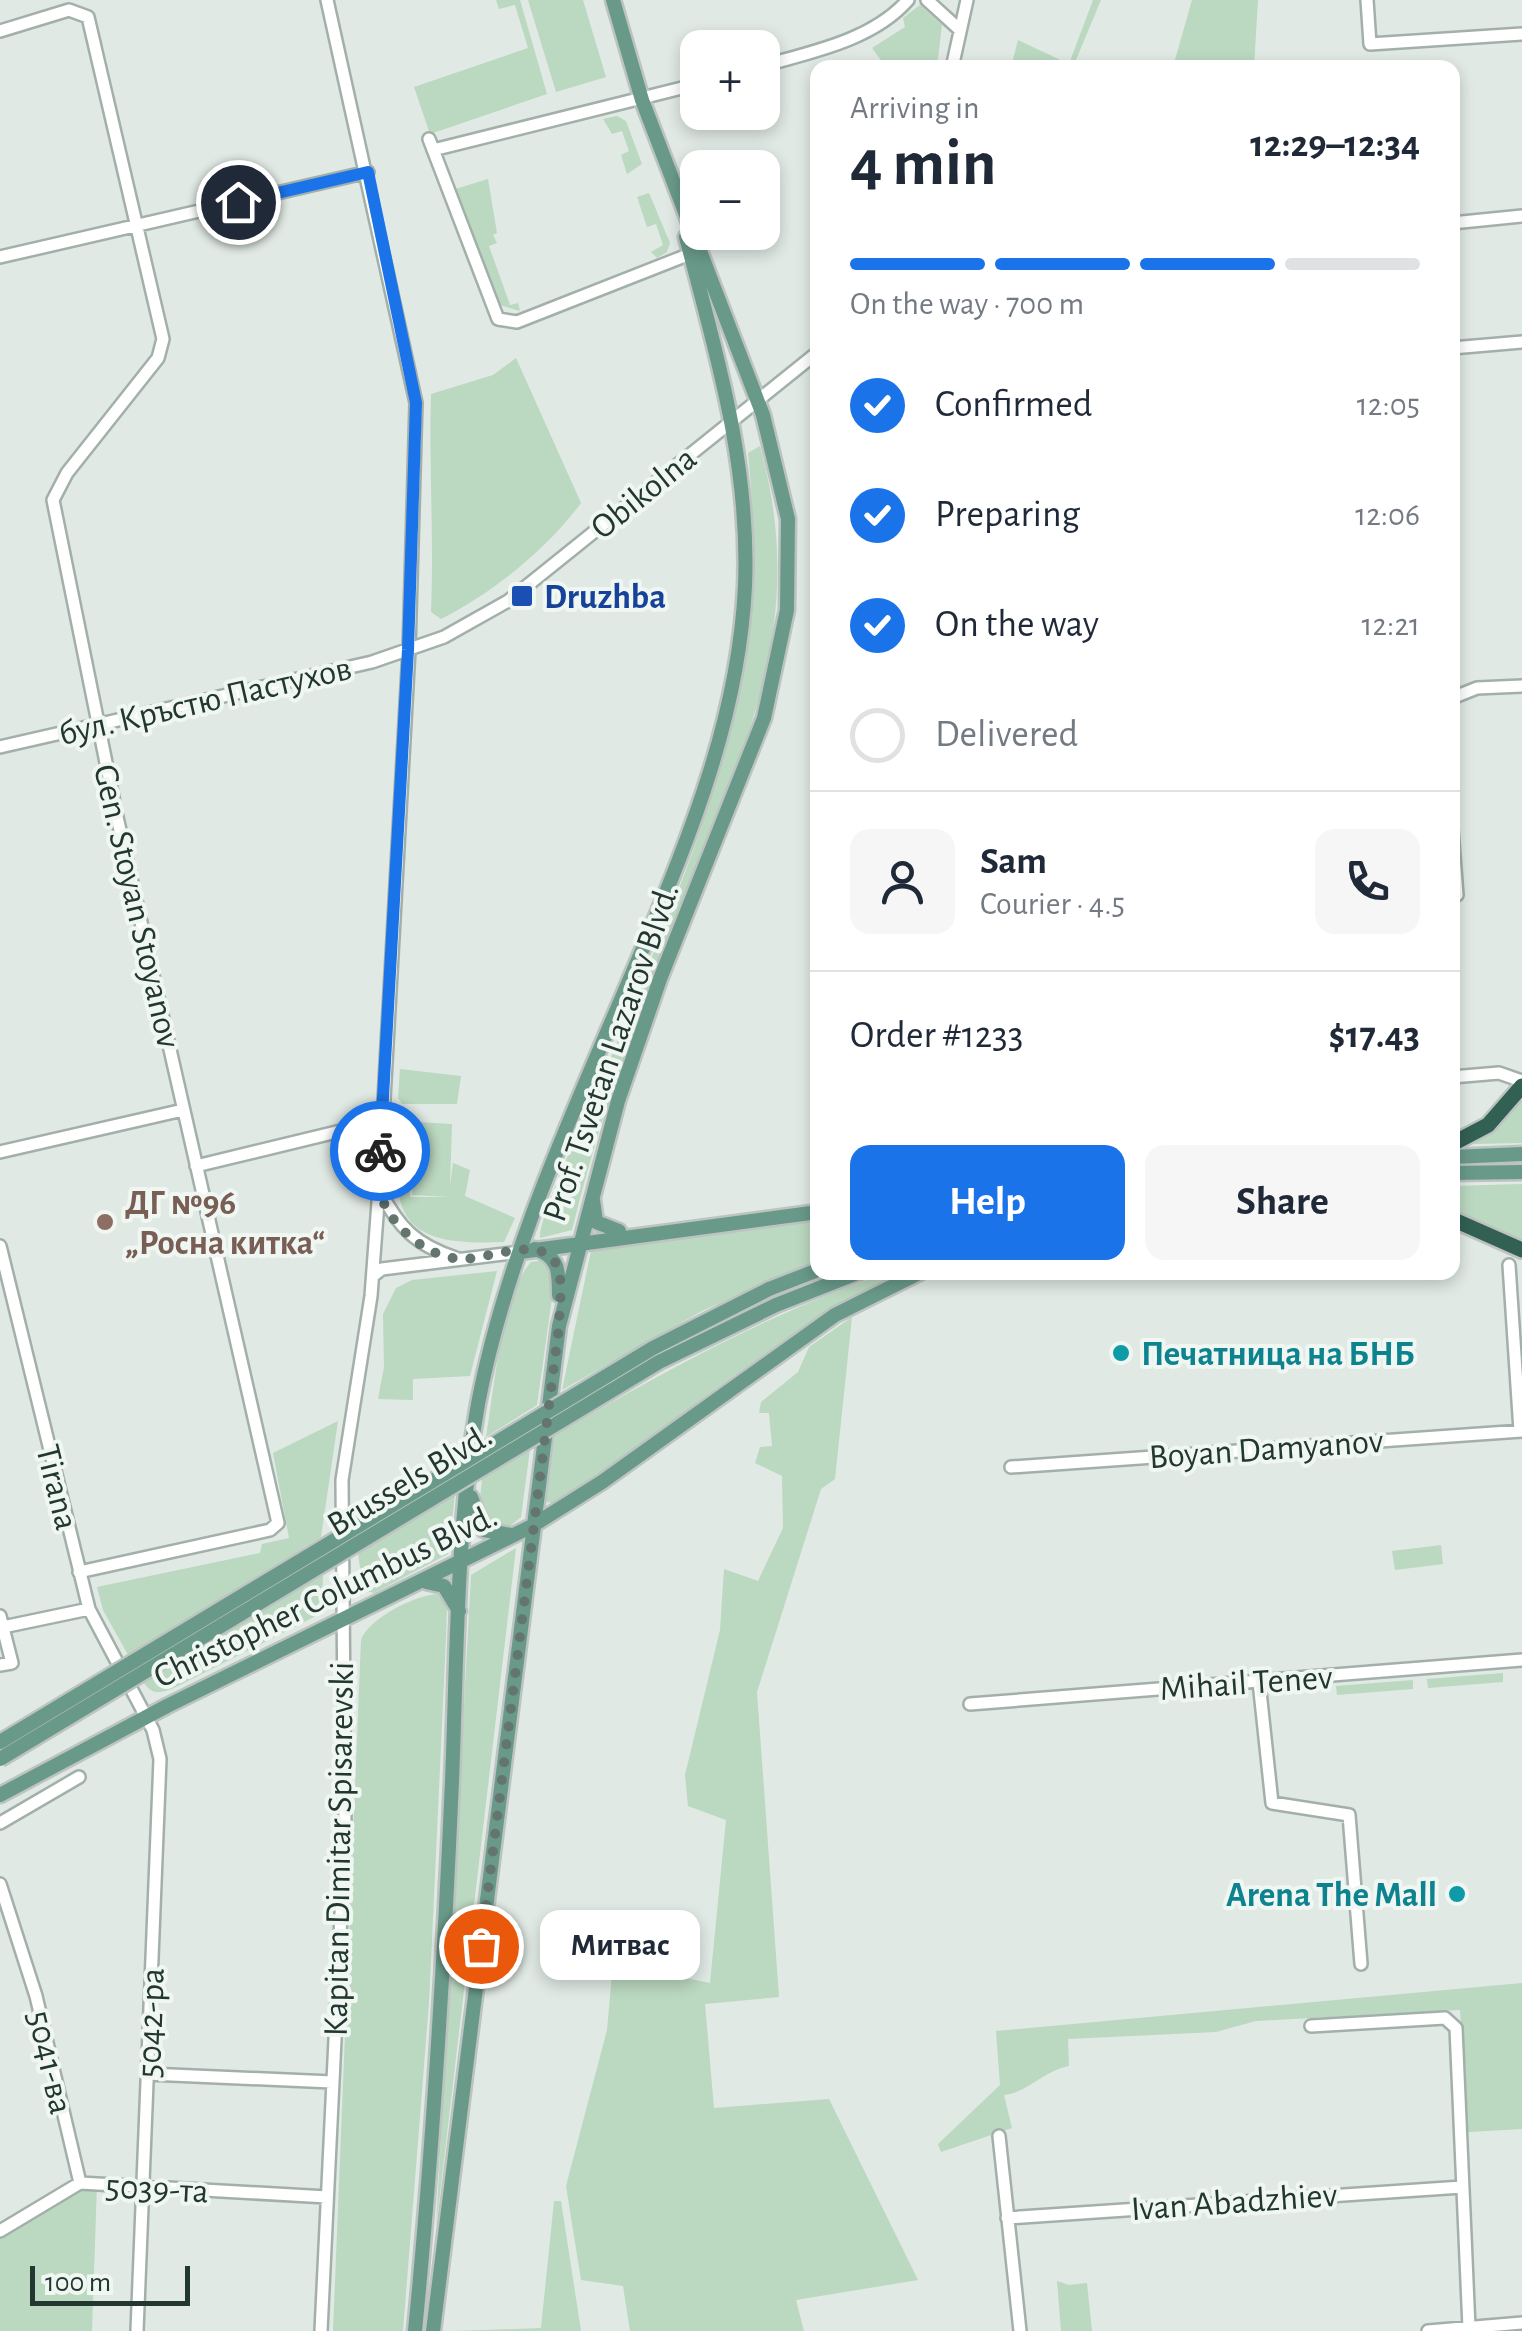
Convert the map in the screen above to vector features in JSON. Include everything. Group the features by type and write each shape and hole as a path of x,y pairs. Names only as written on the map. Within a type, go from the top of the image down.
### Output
{"highway":[{"path":"1460,1140 1488,1125 1522,1084"},
{"path":"1460,1223 1522,1250"}],"main road":[{"name":"Prof. Tsvetan Lazarov Blvd.","path":"433,2331 559,1326 593,1185 655,995 760,728 788,610 789,537 780,480 758,399 670,178 642,100 614,0"},
{"name":"Prof. Tsvetan Lazarov Blvd.","path":"415,2331 437,2089 462,1562 468,1487 491,1344 676,869 719,746 744,588 744,515 734,418 670,178"},
{"path":"1460,1157 1522,1154"},
{"path":"1460,1173 1522,1172"},
{"path":"593,1185 593,1213 598,1225 640,1233"},
{"path":"527,1250 810,1213"},
{"path":"527,1250 550,1256 558,1266 559,1326"},
{"name":"Brussels Blvd.","path":"0,1742 653,1348 810,1273"},
{"name":"Brussels Blvd.","path":"0,1759 659,1362 776,1305 840,1280"},
{"name":"Christopher Columbus Blvd.","path":"0,1795 146,1717 532,1526 602,1482 835,1316 905,1280"},
{"path":"468,1487 484,1530 498,1535 515,1534"},
{"path":"420,1583 442,1585 459,1611"}],"street":[{"name":"Kapitan Dimitar Spisarevski","path":"321,2331 346,1790 340,1622 342,1480 373,1276 379,1189 408,650 414,385 327,0"},
{"path":"780,61 838,45 899,10 908,0"},
{"path":"928,0 960,30"},
{"path":"954,60 968,0"},
{"path":"1367,0 1370,44 1522,34"},
{"name":"Gen. Stoyan Stoyanov","path":"0,31 69,10 79,10 93,28 163,350 57,486 52,500 97,725 278,1523 270,1530 79,1572"},
{"path":"680,89 431,144 498,319 518,322 690,254"},
{"path":"0,258 368,172"},
{"path":"1460,222 1522,216"},
{"path":"1460,347 1522,342"},
{"name":"Obikolna","path":"408,650 454,632 508,601 810,358"},
{"name":"бул. Кръстю Пастухов","path":"0,747 408,650"},
{"path":"1460,695 1477,688 1522,686"},
{"path":"1460,1075 1499,1073 1522,1084"},
{"path":"0,1152 184,1110"},
{"path":"196,1166 382,1122"},
{"path":"379,1189 406,1233 421,1247 460,1260"},
{"name":"Tirana","path":"0,1246 89,1608 146,1717"},
{"path":"373,1276 382,1269 527,1250"},
{"path":"1509,1265 1521,1431"},
{"name":"Boyan Damyanov","path":"1011,1467 1521,1431"},
{"path":"6,1664 1,1621 89,1608"},
{"name":"Mihail Tenev","path":"970,1704 1522,1660"},
{"path":"1259,1682 1272,1804 1349,1815 1361,1964"},
{"name":"5042-ра","path":"137,2331 160,1760 146,1717"},
{"path":"0,1823 79,1776"},
{"name":"5041-ва","path":"0,1884 36,1996 80,2183"},
{"path":"1311,2026 1445,2018 1456,2028 1470,2328"},
{"path":"149,2074 332,2082"},
{"path":"999,2136 1020,2331"},
{"name":"5039-та","path":"0,2230 80,2183 327,2197"},
{"name":"Ivan Abadzhiev","path":"1007,2218 1462,2188"},
{"path":"1428,2331 1522,2323"}],"green space":[{"path":"496,0 520,0 547,94 430,134 414,87 528,48 515,5 499,9"},
{"path":"528,0 583,0 606,77 556,92"},
{"path":"1093,0 1101,0 1076,60 1070,60"},
{"path":"1192,0 1258,0 1254,60 1175,60"},
{"path":"920,5 942,25 938,60 881,60 872,48 905,27 903,18"},
{"path":"1018,40 1060,60 1013,60"},
{"path":"617,116 626,121 642,164 627,174 621,155 629,151 622,131 612,134 603,119"},
{"path":"488,179 497,233 493,235 497,243 489,246 510,305 518,303 520,311 500,305 452,190"},
{"path":"649,193 670,243 667,252 657,258 651,252 663,245 656,224 647,227 637,197"},
{"path":"516,358 581,503 518,568 441,619 431,612 431,394 493,375"},
{"path":"760,446 774,517 777,584 770,647 756,708 635,1023 572,1230 540,1238 557,1182 696,843 719,770 737,697 749,620 753,540 748,453"},
{"path":"400,1069 461,1076 457,1104 402,1104 398,1098"},
{"path":"1522,1097 1522,1143 1474,1144 1501,1122"},
{"path":"415,1118 410,1197 450,1197 412,1195 416,1122 452,1124 450,1186 453,1163 470,1170 465,1196 515,1218 504,1242 441,1238 422,1231 408,1218 400,1202 397,1180 397,1120"},
{"path":"1522,1184 1522,1240 1460,1212 1460,1186"},
{"path":"810,1221 810,1264 702,1311 562,1390 591,1251"},
{"path":"546,1260 555,1277 537,1405 486,1437 500,1345 512,1297 531,1262"},
{"path":"497,1271 470,1376 413,1379 413,1400 378,1399 384,1367 383,1314 396,1288 412,1280"},
{"path":"867,1280 891,1280 812,1323 597,1474 553,1503 546,1502 555,1435 716,1346"},
{"path":"852,1317 835,1479 821,1489 757,1692 779,1997 705,2004 714,2108 829,2099 918,2280 796,2300 804,2331 630,2331 623,2286 581,2280 566,2186 607,2030 613,1963 710,1983 726,1820 688,1806 685,1775 720,1630 724,1569 758,1581 783,1528 782,1476 755,1463 760,1447 772,1446 769,1413 759,1413 761,1402 798,1372 809,1347"},
{"path":"338,1421 321,1537 128,1655 103,1610 97,1587 260,1553 262,1544 289,1538 273,1453"},
{"path":"530,1449 521,1517 506,1529 491,1528 479,1508 482,1479"},
{"path":"455,1495 448,1554 374,1593 363,1590 358,1553"},
{"path":"1441,1545 1443,1564 1395,1570 1392,1551"},
{"path":"516,1548 436,2228 471,1575"},
{"path":"323,1575 322,1601 314,1617 172,1689 156,1692 144,1683"},
{"path":"437,1594 447,1607 446,1639 429,2003 403,2331 333,2331 361,1640 373,1624 393,1610"},
{"path":"1503,1673 1503,1682 1428,1688 1427,1679"},
{"path":"1413,1680 1413,1689 1337,1695 1336,1686"},
{"path":"1522,1983 1522,2129 1468,2132 1460,2010 1256,2021 1216,2032 1068,2039 1069,2066 1004,2095 1012,2128 941,2152 938,2144 1000,2085 996,2031"},
{"path":"80,2183 97,2184 92,2331 0,2331 0,2231"},
{"path":"554,2201 561,2201 581,2331 455,2331 541,2328"},
{"path":"1057,2281 1069,2285 1087,2283 1092,2331 1061,2331"}],"way so far":[{"path":"380,1151 379,1189 406,1233 421,1247 460,1260 534,1249 550,1256 559,1272 559,1326 546,1400 481,1946"}],"place":[{"name":"Druzhba","path":"522,596"},
{"name":"ДГ №96 „Росна китка“","path":"105,1222"},
{"name":"Печатница на БНБ","path":"1121,1353"},
{"name":"Arena The Mall","path":"1457,1894"},
{"name":"Митвас","path":"481,1946"}],"route":[{"path":"238,202 368,172 414,385 408,650 380,1151"}]}
